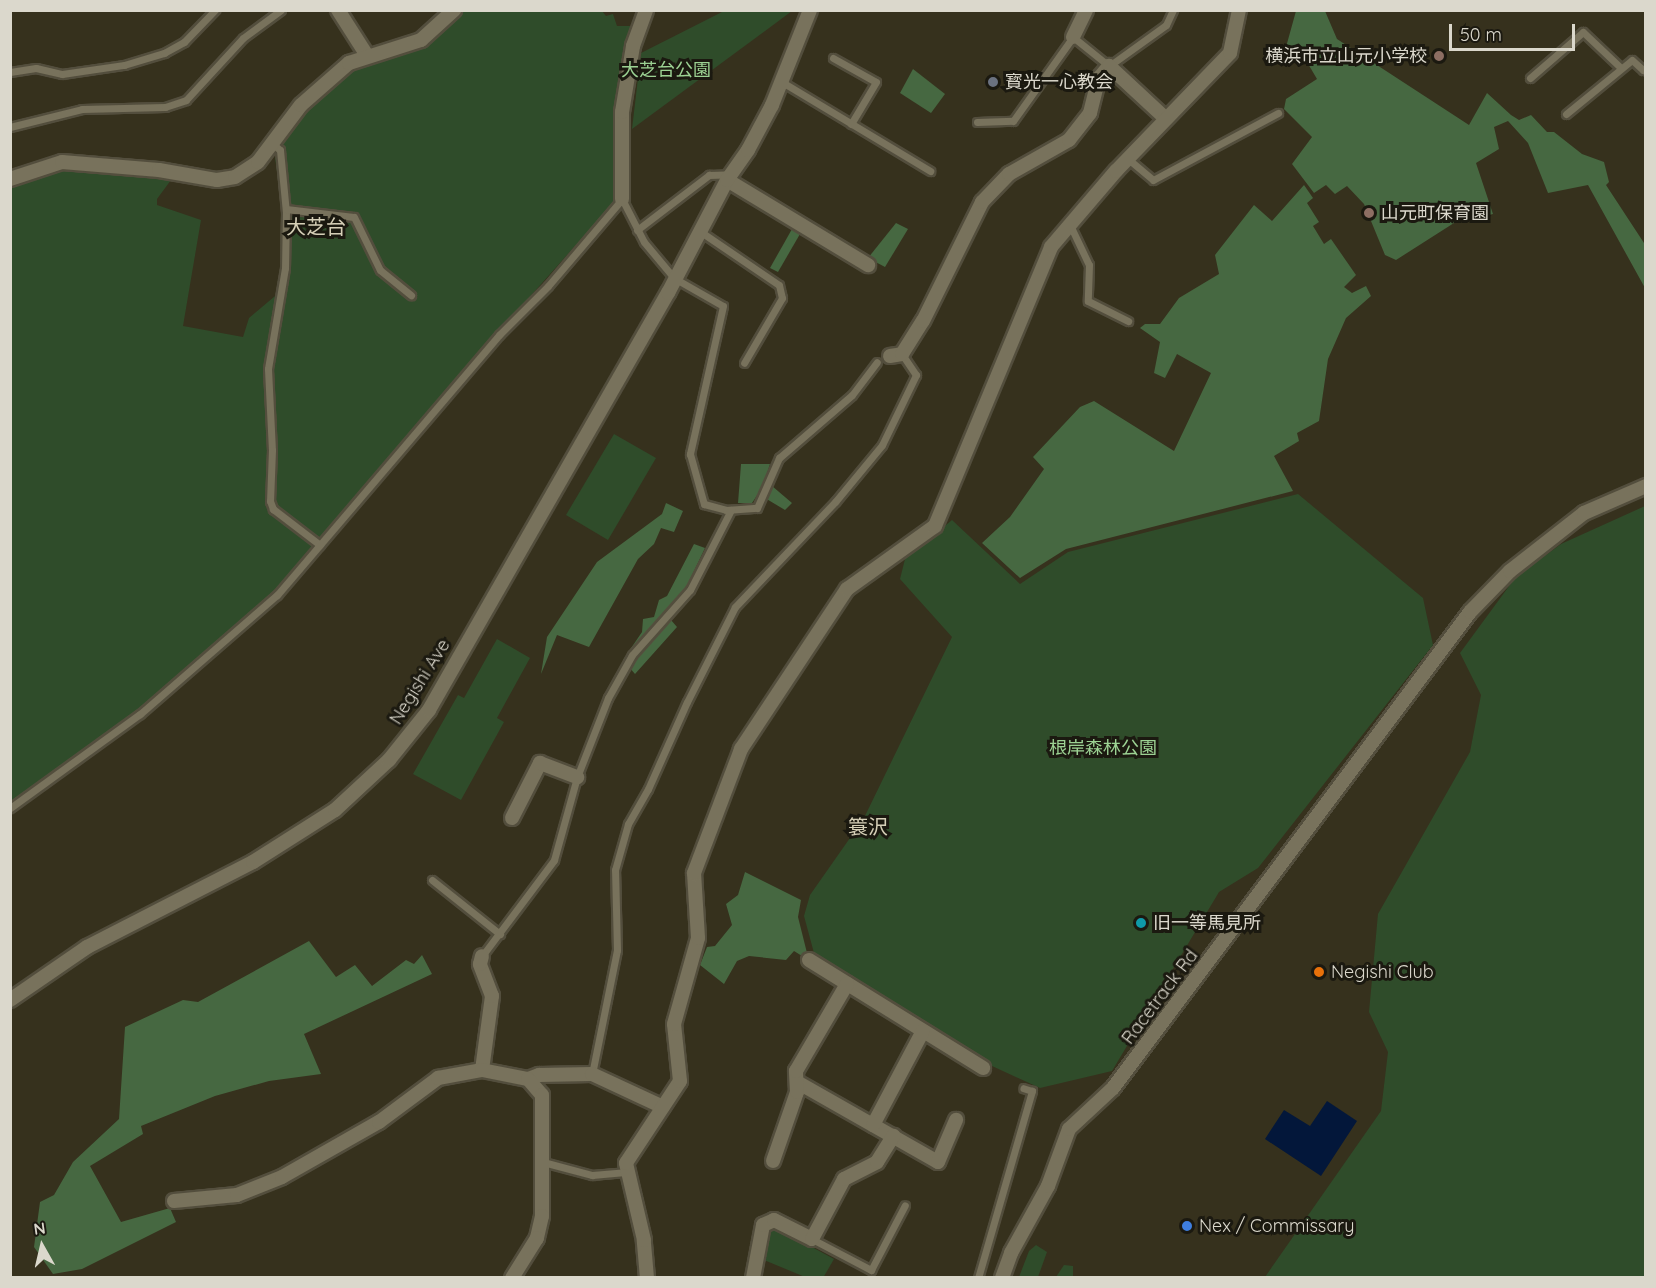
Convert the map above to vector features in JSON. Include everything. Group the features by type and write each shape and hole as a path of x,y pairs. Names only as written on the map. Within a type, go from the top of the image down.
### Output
{"street":[{"path":"338,10 366,54"},
{"path":"10,179 62,162 159,170 217,180 247,171 273,144 301,105 321,85 366,54 421,40 454,10"},
{"path":"622,199 622,112 633,46 646,10"},
{"name":"Negishi Ave","path":"10,1000 87,947 253,862 335,810 389,760 429,710 668,293 730,177 748,150 782,82 810,10"},
{"path":"1073,37 1086,10"},
{"path":"647,1278 644,1240 626,1163 680,1081 674,1024 698,938 694,873 741,749 847,589 935,526 1051,248 1127,158 1230,53 1239,10"},
{"path":"896,355 923,321 982,202 1009,174 1069,140 1090,113 1099,78 1109,66 1165,118"},
{"path":"730,177 867,265"},
{"name":"Racetrack Rd","path":"1002,1278 1011,1253 1047,1186 1069,1129 1113,1088 1470,612 1510,571 1584,513 1646,486"},
{"path":"512,818 540,764 577,777"},
{"path":"482,956 480,964 492,996 482,1070"},
{"path":"809,960 983,1068"},
{"path":"772,1161 797,1092 796,1071 847,984"},
{"path":"873,1125 923,1031"},
{"path":"174,1201 237,1195 282,1177 379,1122 438,1078 482,1070 528,1079 539,1075 592,1074 663,1107"},
{"path":"512,1278 537,1238 542,1216 542,1095 528,1079"},
{"path":"797,1082 938,1162 956,1120"},
{"path":"753,1278 763,1225 774,1220 812,1239 844,1179 877,1162 893,1136"}],"lane":[{"path":"10,72 36,68 62,74 124,65 164,53 184,42 215,10"},
{"path":"10,127 82,109 165,107 186,100 243,38 281,10"},
{"path":"977,122 1013,122 1073,37 1109,66 1166,25 1173,10"},
{"path":"1530,78 1583,32 1621,68"},
{"path":"833,58 876,82 851,124"},
{"path":"1566,114 1632,60 1643,70 1646,68"},
{"path":"782,82 930,171"},
{"path":"1127,158 1153,180 1278,113"},
{"path":"273,144 280,150 286,209 285,268 268,369 272,450 270,501 273,509 320,545"},
{"path":"637,230 709,175 730,177"},
{"path":"10,808 140,714 277,595 494,341 555,278 622,199 637,230 674,279 723,306 690,454 704,504 731,510 757,508 779,458 852,395 877,362"},
{"path":"286,209 354,217 380,270 411,295"},
{"path":"1070,225 1089,265 1088,300 1128,321"},
{"path":"701,232 779,285 782,298 744,363"},
{"path":"592,1074 617,950 615,870 628,824 648,789 687,702 735,607 835,502 882,445 916,375 896,355"},
{"path":"482,956 554,860 577,777 608,698 632,655 690,590 731,510"},
{"path":"432,880 500,934"},
{"path":"978,1278 1032,1091 1023,1088"},
{"path":"543,1162 592,1175 628,1172"},
{"path":"812,1239 871,1270 905,1205"}],"green space":[{"path":"460,11 602,11 606,16 613,14 617,26 630,26 633,34 616,200 462,373 279,589 201,660 83,754 11,804 11,188 29,176 57,168 154,175 171,180 157,199 157,205 201,220 183,326 243,337 249,318 281,291 282,207 275,158 286,135 307,106 351,69 419,49"},
{"name":"大芝台公園","path":"724,11 792,11 632,129 641,53"},
{"path":"1296,11 1325,11 1337,39 1469,125 1487,93 1519,120 1531,115 1547,132 1554,132 1582,154 1604,162 1609,182 1606,185 1644,243 1645,288 1588,185 1548,193 1528,143 1508,121 1494,127 1499,149 1476,163 1493,214 1454,223 1396,260 1385,255 1364,204 1347,186 1335,194 1326,185 1314,193 1292,164 1312,137 1284,109 1286,99 1317,79 1301,52 1293,55 1286,47"},
{"path":"913,69 945,94 931,113 900,93"},
{"path":"1304,185 1313,198 1307,203 1319,222 1313,226 1324,244 1331,239 1356,275 1344,287 1352,293 1366,286 1371,296 1346,318 1328,359 1319,421 1297,433 1299,441 1274,456 1293,491 1066,549 1020,578 982,543 1010,517 1044,469 1033,457 1080,407 1094,401 1174,451 1211,373 1177,354 1165,378 1154,373 1160,342 1140,328 1145,324 1160,324 1179,298 1219,274 1215,255 1254,205 1272,221"},
{"path":"896,223 908,229 885,267 868,258"},
{"path":"792,229 800,234 778,272 770,268"},
{"path":"614,434 656,458 608,540 566,515"},
{"path":"741,464 770,464 765,480 792,503 785,510 758,494 752,503 738,503"},
{"name":"根岸森林公園","path":"1298,494 1423,598 1433,645 1258,868 1219,892 1112,1071 1040,1088 979,1060 814,953 804,916 810,895 864,818 952,637 900,579 905,559 952,520 1020,584 1068,552"},
{"path":"666,503 683,511 674,532 661,528 654,544 638,559 589,647 557,635 541,674 547,637 597,562 662,514"},
{"path":"1645,506 1645,1277 1265,1277 1381,1111 1388,1052 1369,1012 1378,914 1470,752 1481,695 1460,653 1515,578 1561,544"},
{"path":"694,544 705,548 686,588 665,613 677,627 635,674 623,660 642,632 643,619 654,617 659,600 667,596"},
{"path":"497,639 530,658 497,718 504,722 461,800 413,774 458,695 464,698"},
{"path":"745,872 801,900 798,917 807,953 802,956 794,951 786,960 749,956 737,961 724,984 700,965 707,947 715,946 732,925 726,904 738,895"},
{"path":"309,941 336,977 355,965 372,986 406,960 414,964 422,955 432,974 304,1034 321,1074 269,1081 215,1096 141,1126 143,1134 90,1166 121,1222 170,1208 176,1222 82,1269 53,1274 34,1247 40,1202 54,1195 73,1162 119,1119 125,1027 183,1000 198,1002"},
{"path":"775,1227 834,1259 823,1278 805,1277 764,1260 768,1229"},
{"path":"1036,1245 1047,1252 1038,1277 1019,1277 1029,1251"},
{"path":"1064,1265 1073,1266 1073,1277 1056,1277"}],"water":[{"path":"1327,1101 1357,1121 1321,1176 1265,1139 1284,1110 1310,1126"}],"place":[{"name":"横浜市立山元小学校","path":"1439,56"},
{"name":"寳光一心教会","path":"993,82"},
{"name":"山元町保育園","path":"1369,213"},
{"name":"旧一等馬見所","path":"1141,923"},
{"name":"Negishi Club","path":"1319,972"},
{"name":"Nex / Commissary","path":"1187,1226"}],"district":[{"name":"大芝台","path":"316,226"},
{"name":"簑沢","path":"868,826"}]}
